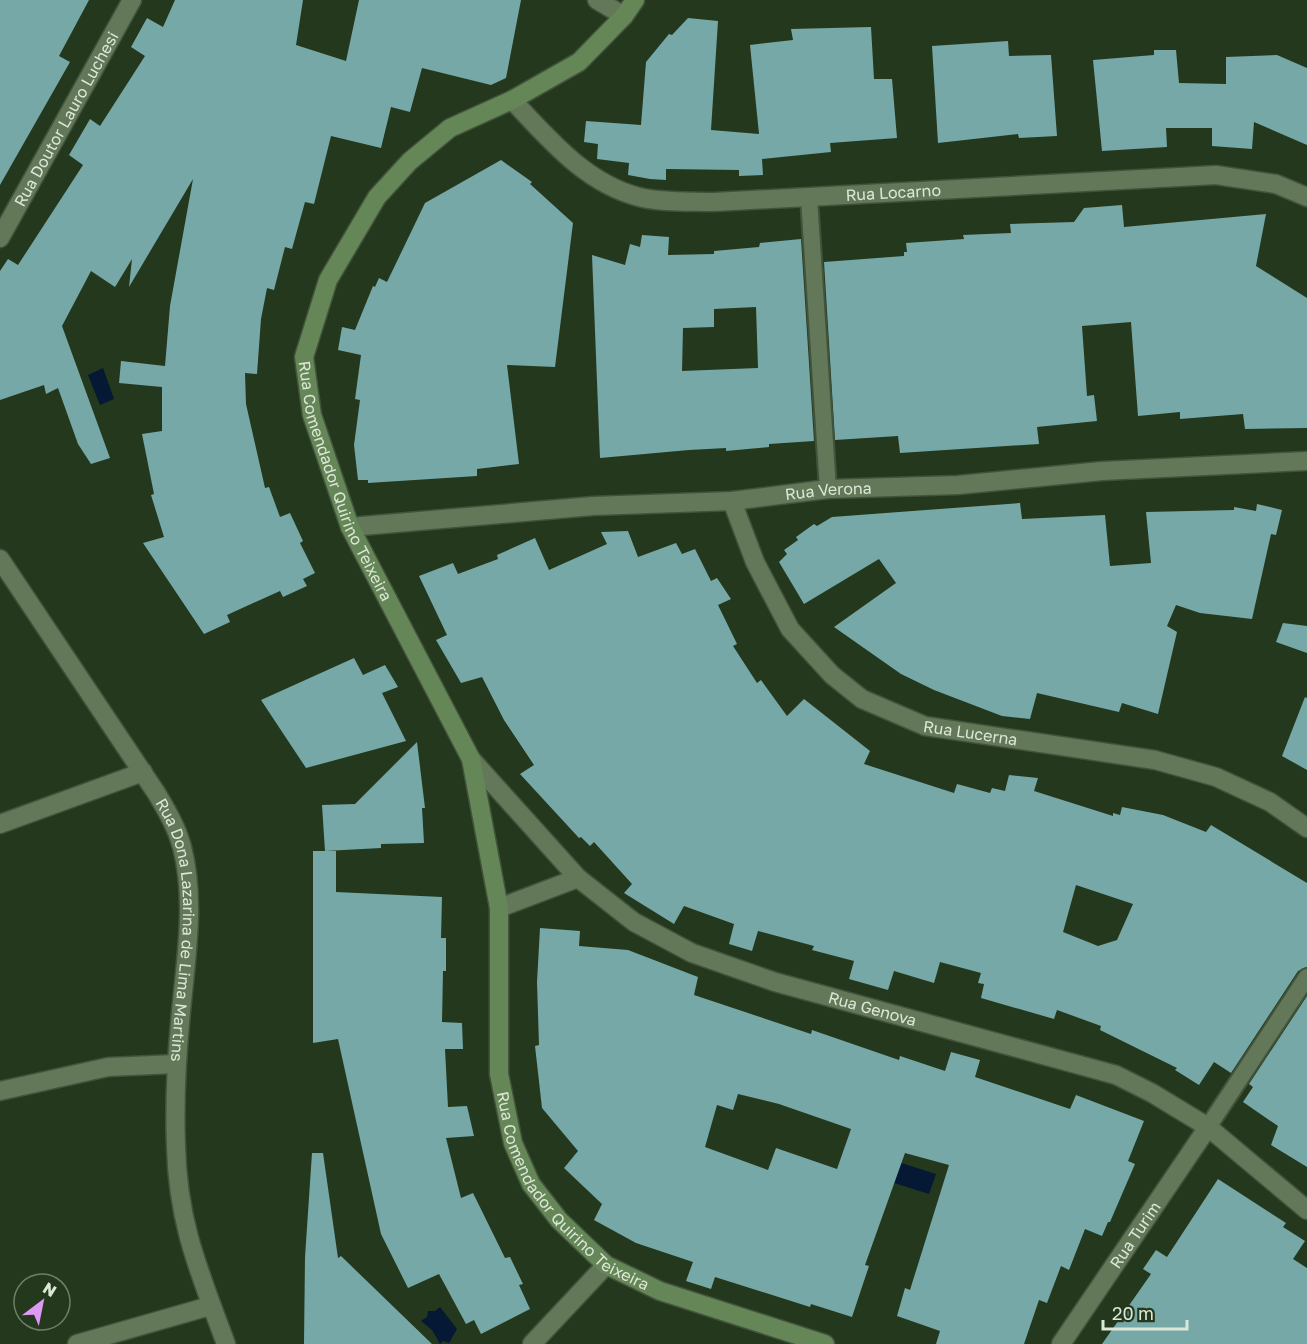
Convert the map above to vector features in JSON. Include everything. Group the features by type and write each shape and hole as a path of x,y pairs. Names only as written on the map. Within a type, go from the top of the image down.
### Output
{"street":[{"name":"Rua Doutor Lauro Luchesi","path":"0,238 132,0"},
{"path":"597,0 624,16"},
{"name":"Rua Comendador Quirino Teixeira","path":"635,0 624,16 579,62 512,100 450,128 410,161 377,197 328,280 304,357 312,416 350,527 471,759 499,908 499,1074 513,1143 531,1184 559,1220 606,1265 660,1291 825,1344"},
{"name":"Rua Locarno","path":"512,100 570,161 605,185 641,198 714,202 1216,175 1276,184 1307,197"},
{"name":"Rua Verona","path":"350,527 593,506 732,501 828,489 958,485 1102,471 1307,461"},
{"name":"Rua Lucerna","path":"732,501 755,562 790,629 832,675 862,699 925,726 1155,760 1216,777 1270,802 1307,828"},
{"name":"Rua Dona Lazarina de Lima Martins","path":"0,558 170,815 182,848 189,922 176,1064 176,1148 179,1190 187,1236 210,1306 226,1344"},
{"name":"Rua Genova","path":"471,759 578,878 634,921 692,953 775,982 1116,1075 1152,1093 1208,1127 1307,1210"},
{"path":"0,824 143,772"},
{"path":"499,908 578,878"},
{"path":"0,1091 108,1067 176,1064"},
{"name":"Rua Turim","path":"1061,1344 1208,1127"},
{"path":"532,1344 606,1265"},
{"path":"77,1344 210,1306"}],"lane":[{"path":"809,198 828,489"},
{"path":"1208,1127 1307,977"}],"water":[{"path":"103,368 114,399 100,405 88,375"},
{"path":"898,1162 936,1174 929,1194 891,1182"},
{"path":"440,1307 457,1329 449,1343 443,1341 440,1344 432,1330 421,1321 427,1317 428,1311 435,1311"}],"building":[{"path":"0,0 89,0 59,56 70,62 0,185"},
{"path":"175,0 303,0 296,45 346,61 359,0 521,0 506,78 491,85 422,68 410,112 391,107 381,148 331,136 314,204 305,202 292,249 285,247 274,290 267,288 261,319 257,374 245,373 246,404 265,488 269,487 280,517 290,513 303,541 300,543 315,573 303,579 307,586 283,597 280,591 227,615 230,622 204,634 143,543 164,537 151,495 154,494 142,434 162,431 162,387 119,383 121,361 165,366 170,306 193,179 129,287 132,259 115,287 91,271 62,326 110,458 91,464 78,444 58,388 46,394 44,385 0,400 0,271 8,259 18,265 83,165 69,155 90,119 100,126 145,56 131,47 147,18 163,27"},
{"path":"688,18 718,21 711,130 759,134 750,45 793,40 791,29 871,27 874,79 892,79 897,138 830,143 831,152 762,159 763,175 739,176 739,170 666,169 666,180 650,179 628,175 629,163 597,159 598,144 584,142 586,121 641,125 646,62 669,34 672,35"},
{"path":"1008,41 1009,56 1051,55 1057,136 1019,138 1018,134 938,143 932,46"},
{"path":"1154,50 1176,50 1179,83 1226,84 1226,57 1277,55 1307,68 1307,145 1254,122 1252,149 1212,146 1212,128 1166,128 1167,147 1102,151 1093,60 1154,55"},
{"path":"501,160 532,182 530,184 573,223 555,367 507,365 519,464 477,469 477,476 368,483 368,480 358,480 354,445 360,400 355,399 361,355 338,350 342,327 355,330 373,286 375,287 379,278 387,282 425,203"},
{"path":"1122,205 1124,227 1266,214 1256,266 1307,298 1307,428 1245,429 1243,414 1180,419 1180,412 1138,416 1131,322 1082,326 1087,396 1094,395 1097,421 1037,427 1039,444 900,453 898,436 835,440 824,262 904,256 904,252 907,252 906,243 964,239 963,235 1011,233 1010,224 1074,222 1084,208"},
{"path":"642,235 669,237 668,255 714,254 714,251 759,247 760,243 801,239 814,441 769,444 769,447 726,451 726,448 689,450 600,458 592,255 625,265 630,244 640,247","holes":["756,307 758,368 682,371 683,328 714,327 714,309"]},
{"path":"1020,503 1022,519 1105,515 1110,566 1151,563 1146,512 1234,510 1234,507 1256,511 1257,504 1282,510 1276,535 1271,534 1252,619 1200,613 1176,605 1167,626 1177,632 1158,714 1122,703 1119,712 1037,693 1030,719 1002,716 934,690 901,674 834,627 896,583 879,559 804,604 779,562 787,554 784,550 798,540 796,537 814,524 817,526 832,517"},
{"path":"628,531 638,557 676,543 682,554 695,549 711,581 717,578 731,599 718,605 737,644 733,646 757,683 761,680 787,716 804,699 870,751 864,764 954,793 957,784 990,793 992,788 1005,791 1009,775 1038,778 1034,791 1113,816 1113,813 1120,815 1122,807 1163,815 1206,832 1211,825 1307,883 1307,967 1298,971 1231,1073 1214,1062 1199,1085 1175,1070 1177,1068 1100,1030 1101,1026 1057,1010 1054,1019 981,998 984,984 978,983 981,973 940,962 934,983 894,971 888,990 849,979 854,961 812,950 814,946 758,931 752,951 729,944 734,924 684,906 674,924 624,893 632,884 594,842 590,846 581,837 579,838 520,774 534,765 504,720 482,677 461,683 436,640 447,635 419,576 453,563 458,574 498,559 497,555 535,538 549,570 607,544 601,532","holes":["1076,885 1133,904 1117,940 1098,946 1063,932"]},
{"path":"1283,623 1307,626 1307,653 1276,642"},
{"path":"354,658 363,675 385,665 398,687 382,693 406,741 306,768 261,700"},
{"path":"1305,697 1307,698 1307,770 1282,756"},
{"path":"417,742 425,808 422,808 424,843 381,844 381,848 325,851 322,805 355,804"},
{"path":"313,851 336,851 336,892 442,897 441,938 446,938 446,971 443,971 442,1022 462,1023 463,1049 445,1049 448,1107 467,1106 474,1136 446,1138 461,1198 473,1193 505,1258 510,1257 523,1284 519,1285 530,1309 481,1334 474,1320 466,1324 439,1274 408,1288 381,1234 338,1039 313,1043"},
{"path":"540,928 580,931 579,946 628,950 698,977 694,995 811,1034 812,1030 899,1060 900,1056 945,1071 951,1052 980,1060 975,1077 1070,1109 1076,1095 1144,1121 1128,1161 1135,1164 1102,1236 1085,1229 1069,1270 1061,1266 1047,1303 1039,1300 1024,1344 936,1344 940,1331 897,1316 905,1288 910,1290 949,1165 905,1153 865,1265 869,1266 852,1317 811,1304 810,1307 715,1277 711,1289 686,1281 693,1262 636,1243 594,1220 602,1204 564,1168 578,1151 542,1108 535,1046 539,1045 537,982","holes":["738,1094 779,1104 851,1129 837,1169 776,1148 768,1170 705,1147 717,1105 733,1110"]},
{"path":"1307,996 1307,1167 1271,1145 1278,1126 1243,1102 1253,1087 1249,1084"},
{"path":"312,1153 323,1153 338,1258 341,1256 432,1344 304,1344 305,1257"},
{"path":"1218,1179 1286,1223 1283,1227 1305,1241 1293,1259 1307,1268 1307,1344 1102,1344 1151,1274 1143,1269 1156,1250 1167,1257"}]}
